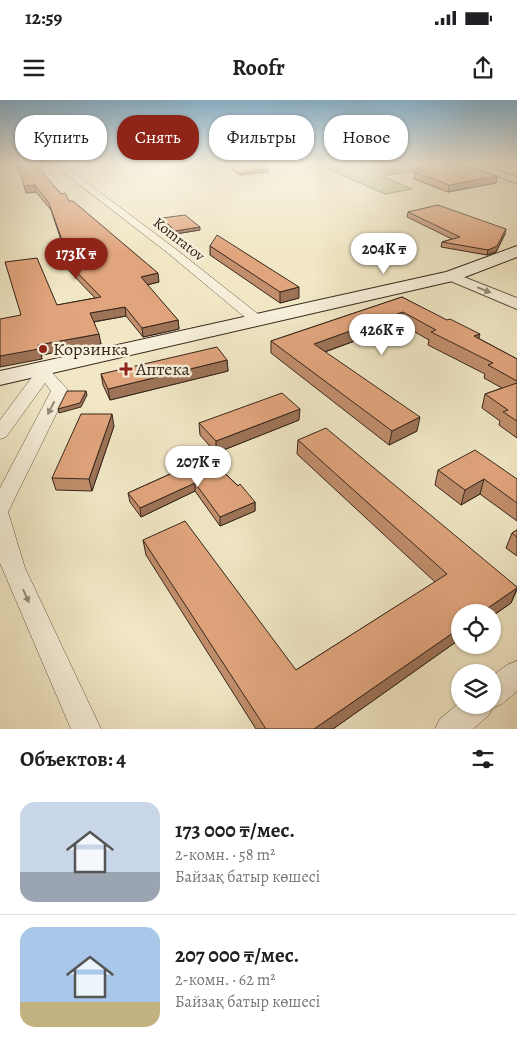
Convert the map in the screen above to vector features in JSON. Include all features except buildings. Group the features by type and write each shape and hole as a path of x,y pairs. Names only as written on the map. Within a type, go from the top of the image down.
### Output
{"main road":[{"path":"0,378 42,371 451,276 517,251"}],"street":[{"name":"Komratov","path":"96,193 173,252 258,321"},
{"path":"451,276 517,304"},
{"path":"0,433 42,371 60,390 0,508"},
{"path":"0,517 7,570 86,729"},
{"path":"501,687 517,674"},
{"path":"450,729 468,714"}],"place":[{"name":"Корзинка","path":"43,349"},
{"name":"Аптека","path":"126,369"}]}
